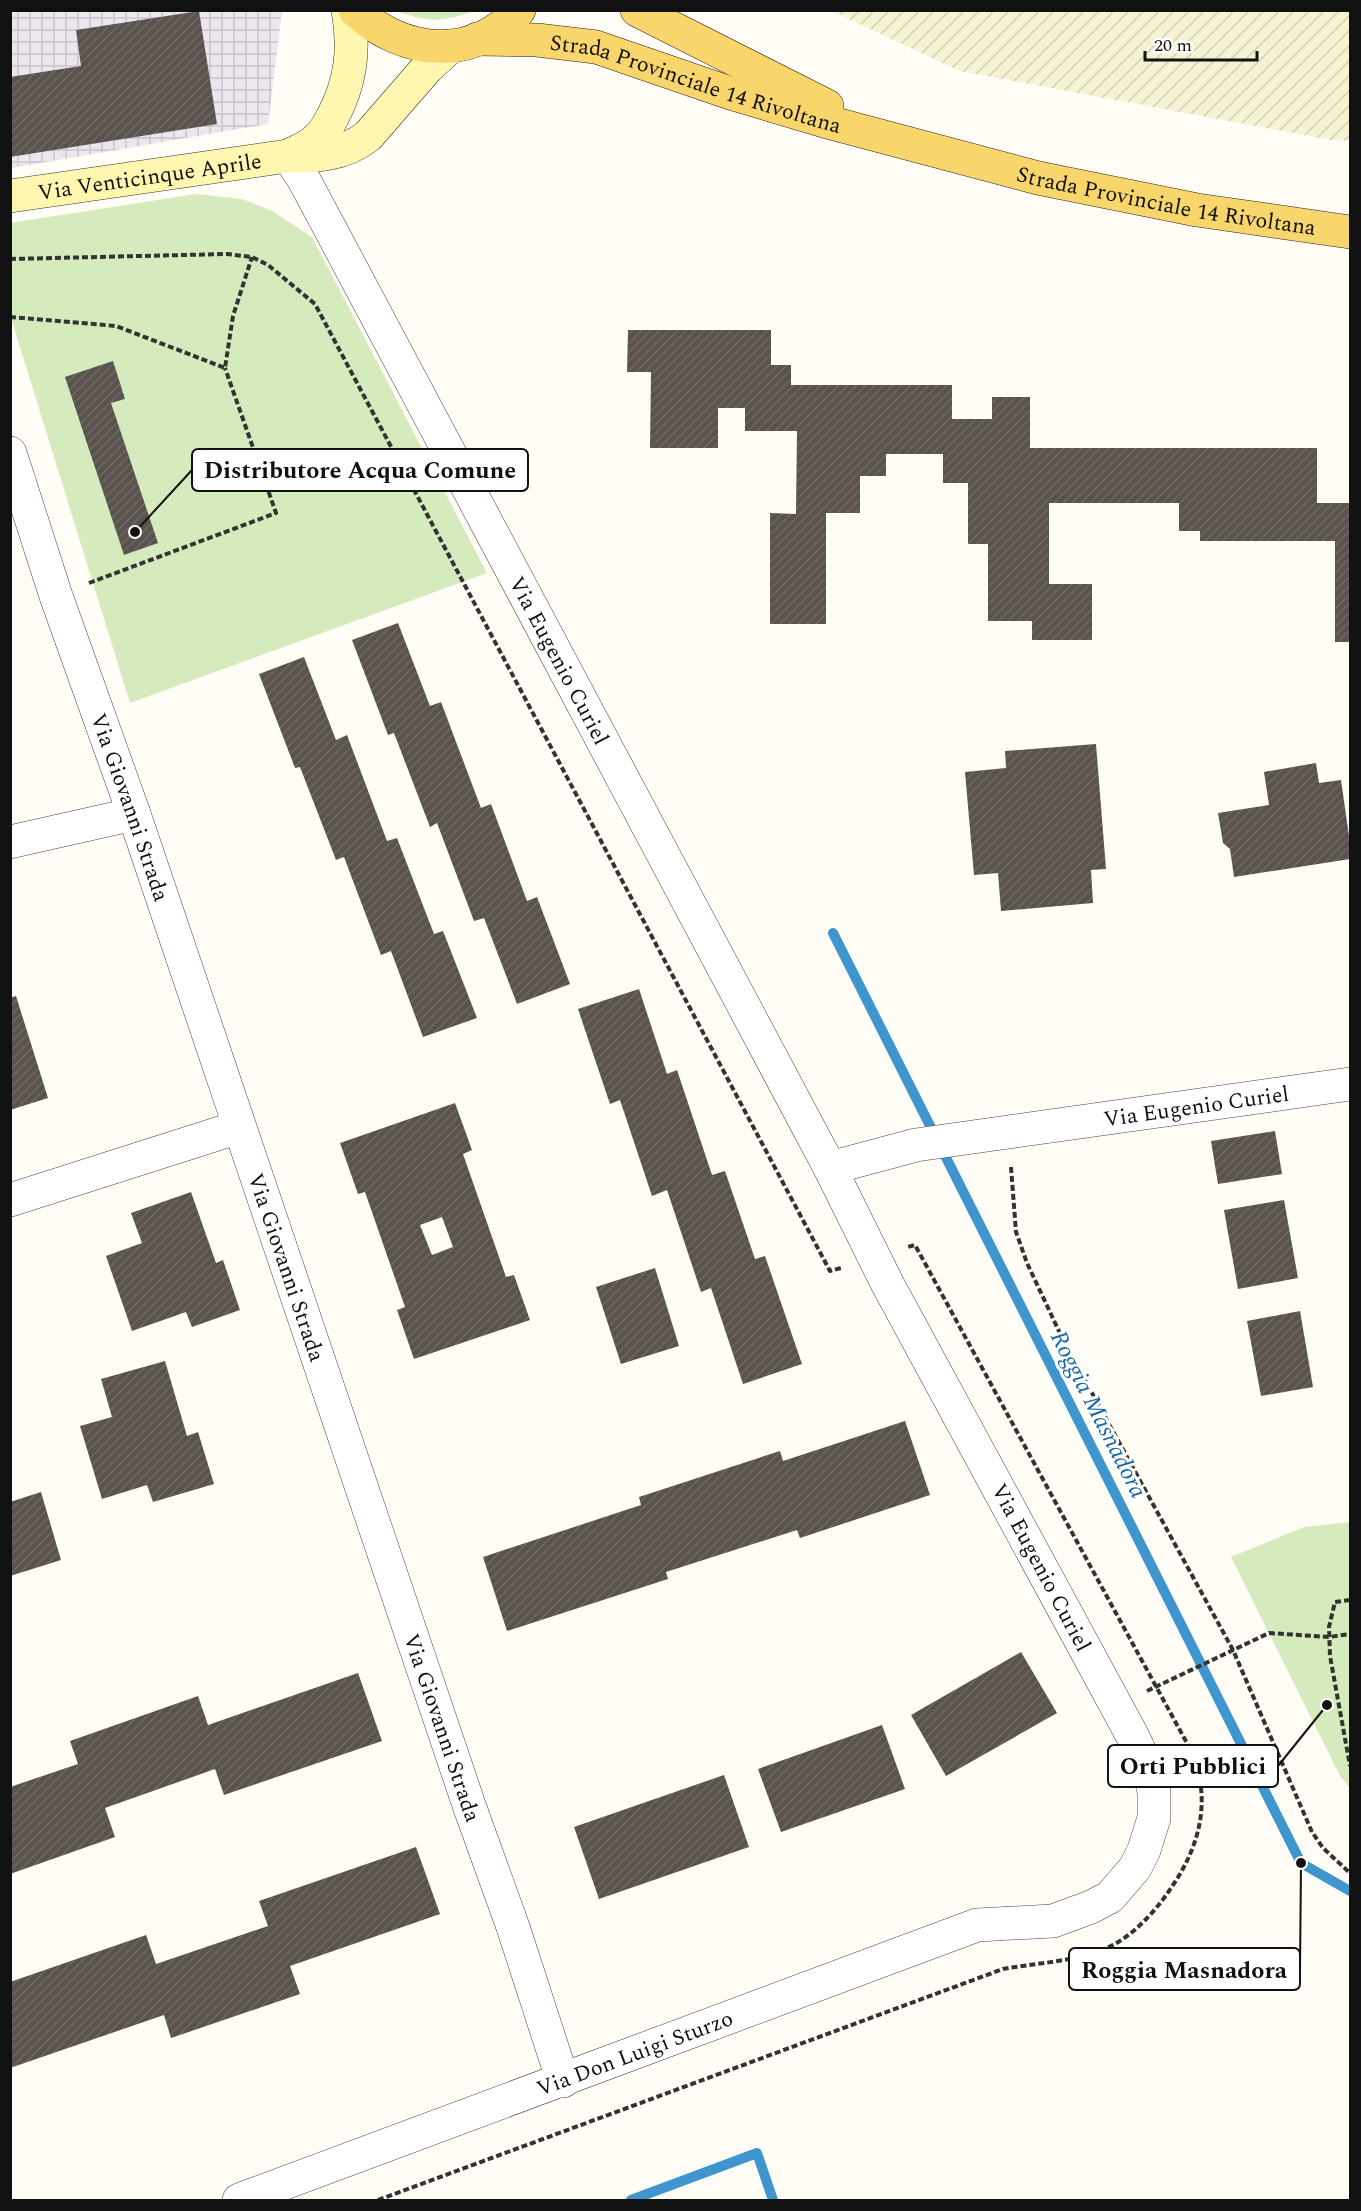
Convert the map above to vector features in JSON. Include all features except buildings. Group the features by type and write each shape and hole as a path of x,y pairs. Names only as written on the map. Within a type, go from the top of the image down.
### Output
{"main road":[{"name":"Strada Provinciale 14 Rivoltana","path":"355,10 383,32 408,43 427,46 464,42 537,40 596,47 730,93 912,146 1059,183 1227,215 1350,232"},
{"path":"464,42 498,28 519,10"},
{"name":"Strada Provinciale 14 Rivoltana","path":"637,10 912,146"}],"street":[{"name":"Via Venticinque Aprile","path":"288,156 316,141 329,123 345,91 352,51 348,10"},
{"name":"Via Venticinque Aprile","path":"10,196 288,156 330,154 360,142 427,68 464,42"},
{"name":"Via Eugenio Curiel","path":"288,156 303,178 334,236 830,1168 876,1260 1118,1708 1150,1773 1154,1792 1154,1818 1144,1850 1135,1868 1110,1897 1091,1907 1053,1921 1034,1922"},
{"name":"Via Giovanni Strada","path":"10,453 56,596 134,814 470,1808 513,1927 563,2081"},
{"path":"10,842 134,814"},
{"name":"Via Eugenio Curiel","path":"830,1168 916,1145 1350,1084"},
{"path":"10,1200 239,1127"},
{"name":"Via Don Luigi Sturzo","path":"238,2200 563,2081 977,1925 1034,1922"}],"path":[{"path":"10,259 202,254 252,257 268,265 315,304 830,1271 876,1260 915,1245 1188,1745 1199,1773 1200,1819 1190,1859 1178,1881 1148,1919 1104,1949 1075,1959 1003,1968 378,2200"},
{"path":"56,596 276,513 225,368 233,316 252,257"},
{"path":"10,317 116,326 225,368"},
{"path":"1010,1133 1016,1232 1027,1263 1064,1342 1233,1650 1312,1832 1323,1848 1350,1873"},
{"path":"1350,1600 1335,1602 1329,1627 1330,1656 1350,1766"},
{"path":"1181,1674 1269,1633 1329,1637 1350,1635"}],"shaded area":[{"path":"11,11 282,11 268,124 11,168"},
{"path":"831,11 1350,11 1350,141 1331,140 960,71"}],"green space":[{"path":"396,11 475,11 436,20 418,18"},
{"path":"196,194 242,199 272,211 312,237 487,573 130,703 11,318 10,223"},
{"path":"1350,1522 1350,1788 1340,1776 1231,1557 1304,1527"}],"waterway":[{"name":"Roggia Masnadora","path":"833,933 1301,1863 1350,1891"},
{"path":"631,2200 757,2153 773,2200"}],"place":[{"name":"Distributore Acqua Comune","path":"135,532"},
{"name":"Orti Pubblici","path":"1327,1705"},
{"name":"Roggia Masnadora","path":"1301,1863"}]}
